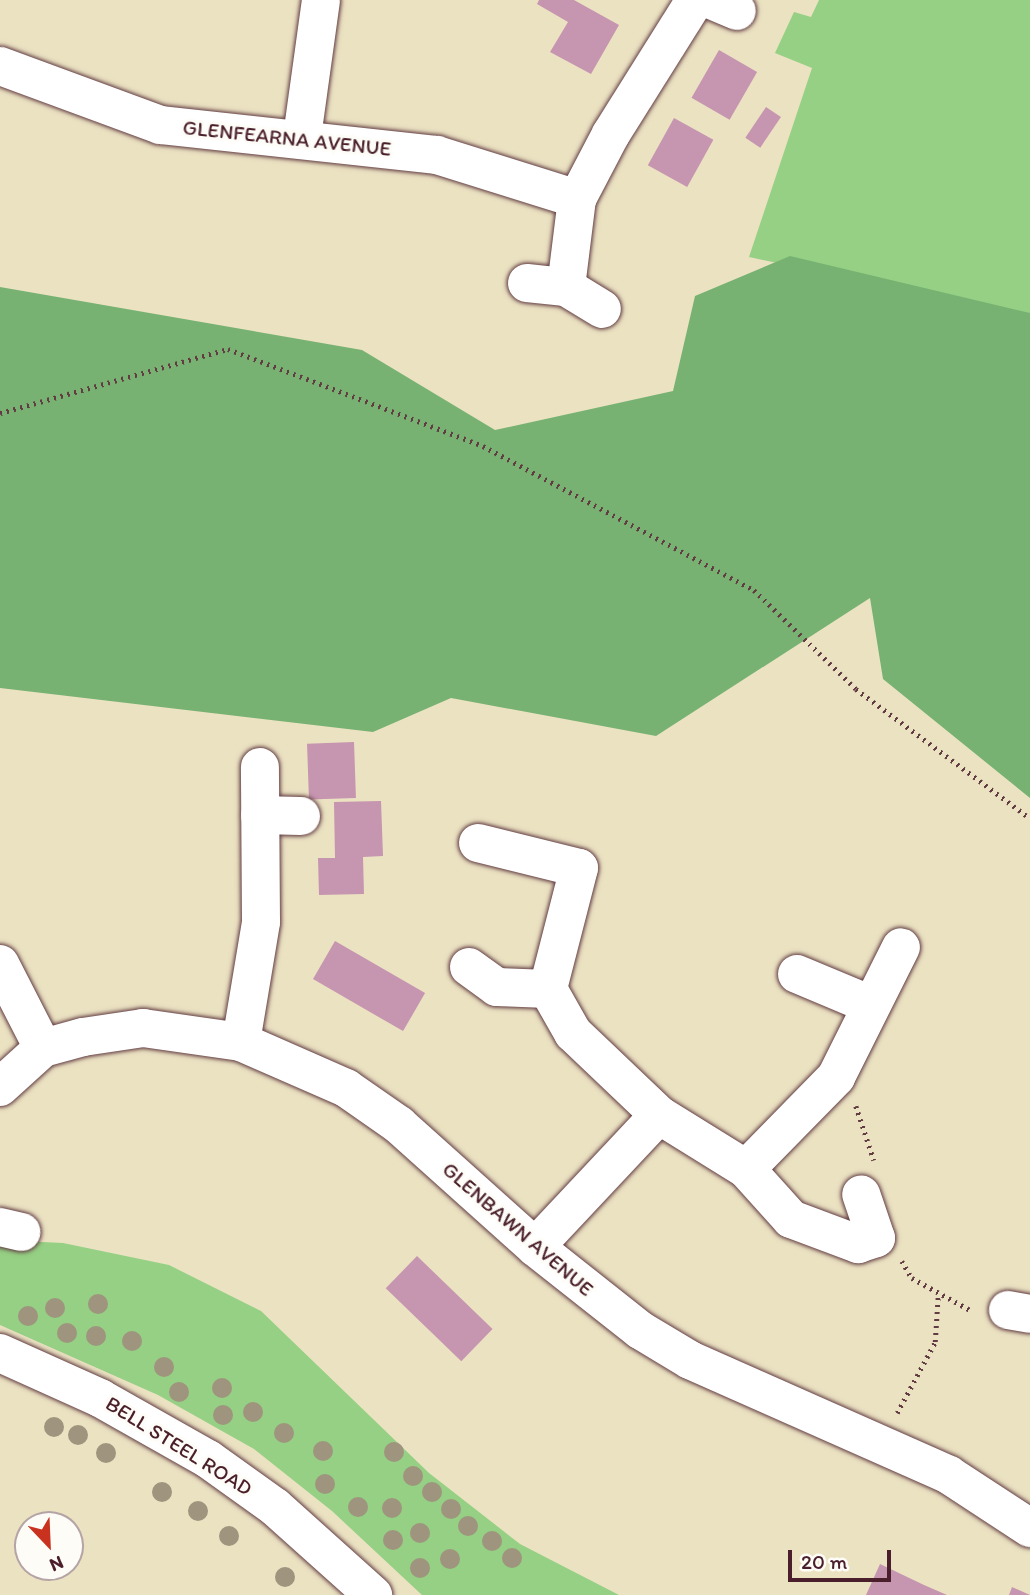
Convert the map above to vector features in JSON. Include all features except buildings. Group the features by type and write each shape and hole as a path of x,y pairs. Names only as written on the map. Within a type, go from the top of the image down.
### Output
{"street":[{"path":"302,137 321,0"},
{"path":"566,287 577,199 611,134 695,0"},
{"name":"GLENFEARNA AVENUE","path":"0,66 160,125 249,136 302,137 437,155 577,199"},
{"path":"527,283 566,287 602,309"},
{"path":"241,1042 261,922 260,767"},
{"path":"260,815 301,816"},
{"path":"478,843 579,868 548,989 573,1033 659,1115 746,1169 791,1219 858,1244 876,1238 861,1194"},
{"path":"746,1169 836,1077 901,947"},
{"path":"0,964 43,1048 0,1087"},
{"path":"469,967 497,987 548,989"},
{"path":"797,974 871,1005"},
{"name":"GLENBAWN AVENUE","path":"43,1048 143,1028 241,1042 346,1088 399,1125 535,1247 640,1330 690,1360 949,1475 1030,1528"},
{"path":"535,1247 659,1115"},
{"name":"BELL STEEL ROAD","path":"0,1353 100,1398 208,1459 275,1507 373,1595"}],"path":[{"path":"0,413 228,349 483,446 754,590 856,689 1030,818"},
{"path":"836,1077 851,1092 875,1159 861,1194"},
{"path":"876,1238 906,1265 912,1278 938,1296 971,1311 1019,1312"},
{"path":"880,1444 935,1342 938,1296"}],"green space":[{"path":"819,0 1030,0 1030,317 749,257 812,68 775,53 794,12 811,17"},
{"path":"790,256 1030,313 1030,798 883,679 870,598 656,736 451,698 373,732 0,688 0,287 362,350 495,430 673,391 695,296"},
{"path":"0,1240 63,1243 169,1265 261,1311 429,1473 520,1544 619,1595 422,1595 332,1511 254,1449 158,1395 0,1325"}]}
